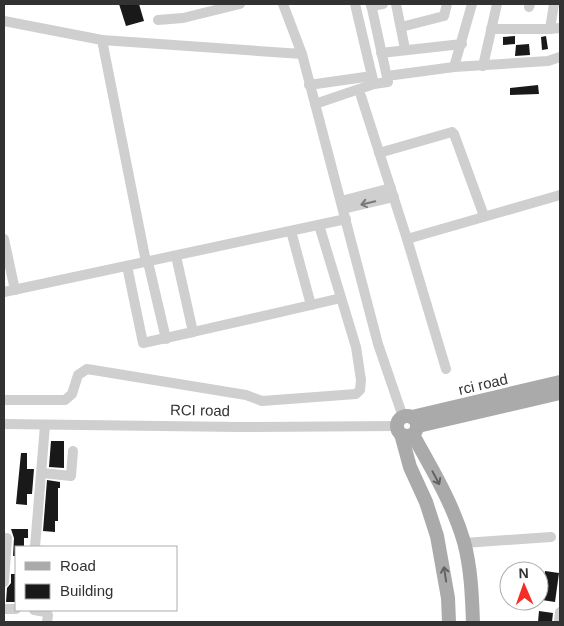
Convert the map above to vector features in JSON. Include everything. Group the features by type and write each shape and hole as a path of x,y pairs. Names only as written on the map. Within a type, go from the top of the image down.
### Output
{"main road":[{"name":"rci road","path":"407,426 560,382"},
{"name":"RCI road","path":"407,426 560,393"},
{"path":"407,426 440,486 454,515 464,543 472,590 473,622"},
{"path":"407,426 410,466 426,502 437,536 448,598 449,622"}],"street":[{"path":"158,20 183,18 240,4"},
{"path":"283,4 302,54 378,344 407,426"},
{"path":"355,4 373,80"},
{"path":"309,85 373,80 388,82 371,5 383,4"},
{"path":"396,4 405,49"},
{"path":"401,27 444,16 447,4"},
{"path":"454,67 472,4"},
{"path":"483,66 497,4"},
{"path":"491,29 555,28 554,4"},
{"path":"4,22 102,40 302,54"},
{"path":"102,40 147,262 166,339"},
{"path":"381,53 462,44"},
{"path":"387,76 454,67 548,61 560,57"},
{"path":"315,104 373,80"},
{"path":"361,96 446,369"},
{"path":"379,153 452,132 484,216"},
{"path":"4,292 319,225 343,210 392,193"},
{"path":"407,239 560,195"},
{"path":"4,400 64,400 72,394 78,375 87,369 246,395 262,401 356,394 360,390 361,380 356,347 319,225"},
{"path":"291,231 311,305"},
{"path":"4,239 15,290"},
{"path":"176,256 193,332"},
{"path":"127,266 141,341 144,343 341,298"},
{"name":"RCI road","path":"4,424 239,427 407,426"},
{"path":"35,546 45,425"},
{"path":"42,473 71,476 73,451"},
{"path":"464,543 551,537"},
{"path":"4,582 7,538"},
{"path":"40,611 46,612 48,615 47,622"},
{"path":"559,622 560,612"}],"building":[{"path":"119,4 139,4 144,21 126,26"},
{"path":"515,36 515,44 503,45 503,37"},
{"path":"546,36 548,49 542,50 541,37"},
{"path":"529,44 530,55 515,56 516,45"},
{"path":"538,85 539,94 510,95 510,88"},
{"path":"51,441 64,441 64,468 49,467"},
{"path":"21,453 27,453 27,469 34,469 32,494 27,494 27,505 16,504"},
{"path":"47,480 60,482 60,488 58,488 58,521 55,521 55,532 43,531"},
{"path":"11,529 28,529 28,538 24,538 24,546 15,546 15,556 13,556 14,538"},
{"path":"549,572 559,573 555,602 549,601"},
{"path":"11,574 15,574 15,602 6,602 7,588 11,583"},
{"path":"539,611 553,613 552,622 538,622"}]}
